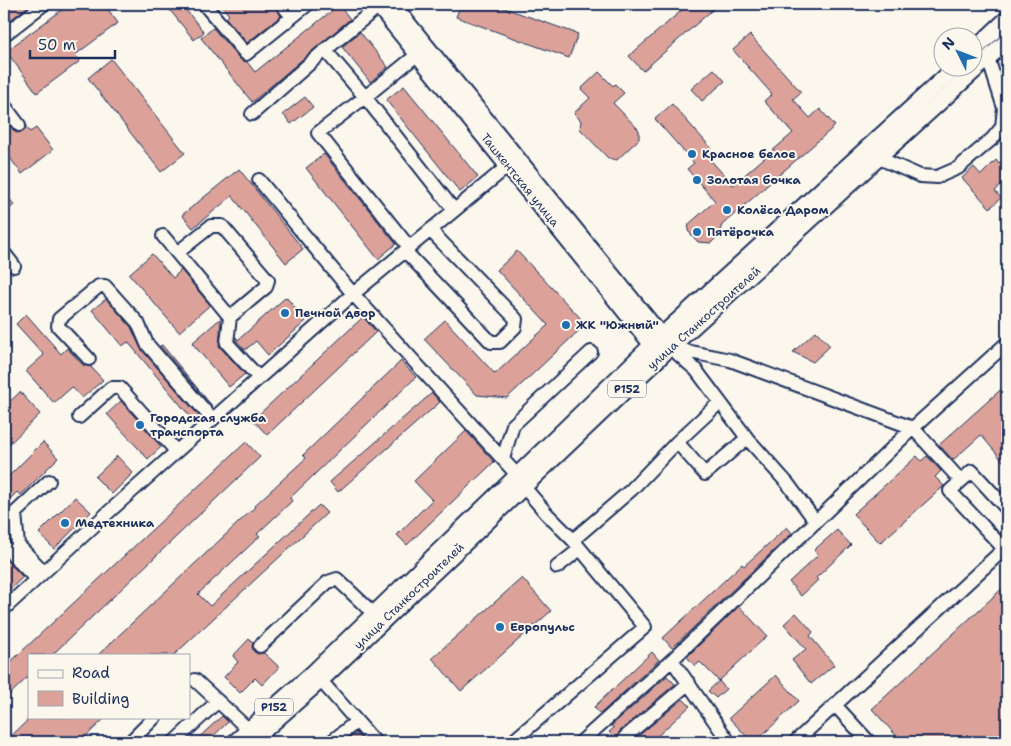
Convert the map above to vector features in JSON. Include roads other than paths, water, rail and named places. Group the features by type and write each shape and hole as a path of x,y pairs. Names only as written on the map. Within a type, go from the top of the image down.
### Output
{"main road":[{"name":"Ташкентская улица","path":"383,4 418,54 494,139"},
{"name":"Ташкентская улица","path":"383,4 661,346"},
{"path":"984,41 1007,20"},
{"name":"улица Станкостроителей","path":"661,346 879,158 1007,41"},
{"name":"улица Станкостроителей","path":"235,742 250,736 317,676 661,346 944,78"},
{"name":"улица Станкостроителей","path":"317,676 374,614 520,481"}],"street":[{"path":"4,35 44,4"},
{"path":"204,4 246,54 308,4"},
{"path":"282,4 292,17"},
{"path":"252,114 325,50 383,4"},
{"path":"325,50 365,97 454,210"},
{"path":"418,54 318,133 407,249 491,342 500,342 515,328 516,319 430,230"},
{"path":"879,158 920,176 937,177 958,168 992,139 1002,127 1004,108 988,58"},
{"path":"4,105 19,125"},
{"path":"4,609 176,451 352,294 513,162"},
{"path":"259,180 352,294 503,459 547,514 577,544 645,627 512,742"},
{"path":"178,254 211,226 222,226 268,280 266,287 230,317 227,343 259,378"},
{"path":"163,236 230,317"},
{"path":"4,253 14,266"},
{"path":"89,359 58,326 60,319 99,286 106,286 138,323 147,344 212,419"},
{"path":"581,742 672,660 913,428 1007,343"},
{"path":"661,346 696,370 747,438 788,484 816,522"},
{"path":"661,346 730,360 913,428 961,480"},
{"path":"503,459 513,425 591,352"},
{"path":"79,417 111,388 120,388 176,451"},
{"path":"558,567 577,544 677,442 720,402"},
{"path":"677,442 705,474 747,438"},
{"path":"795,742 1006,551 950,491 972,471 1007,509"},
{"path":"40,576 18,545 15,513 49,480"},
{"path":"4,546 40,576"},
{"path":"260,646 328,582 337,579 374,614"},
{"path":"672,660 729,742"},
{"path":"317,676 375,742"},
{"path":"195,680 218,701 250,736"},
{"path":"625,737 689,683"},
{"path":"174,742 218,701"},
{"path":"835,705 869,742"},
{"path":"130,742 154,718"},
{"path":"332,742 356,722"}],"place":[{"name":"Красное белое","path":"692,154"},
{"name":"Золотая бочка","path":"697,180"},
{"name":"Колёса Даром","path":"727,210"},
{"name":"Пятёрочка","path":"697,232"},
{"name":"Печной двор","path":"285,313"},
{"name":"ЖК \"Южный\"","path":"566,325"},
{"name":"Городская служба транспорта","path":"140,425"},
{"name":"Медтехника","path":"65,523"},
{"name":"Европульс","path":"500,627"}]}
